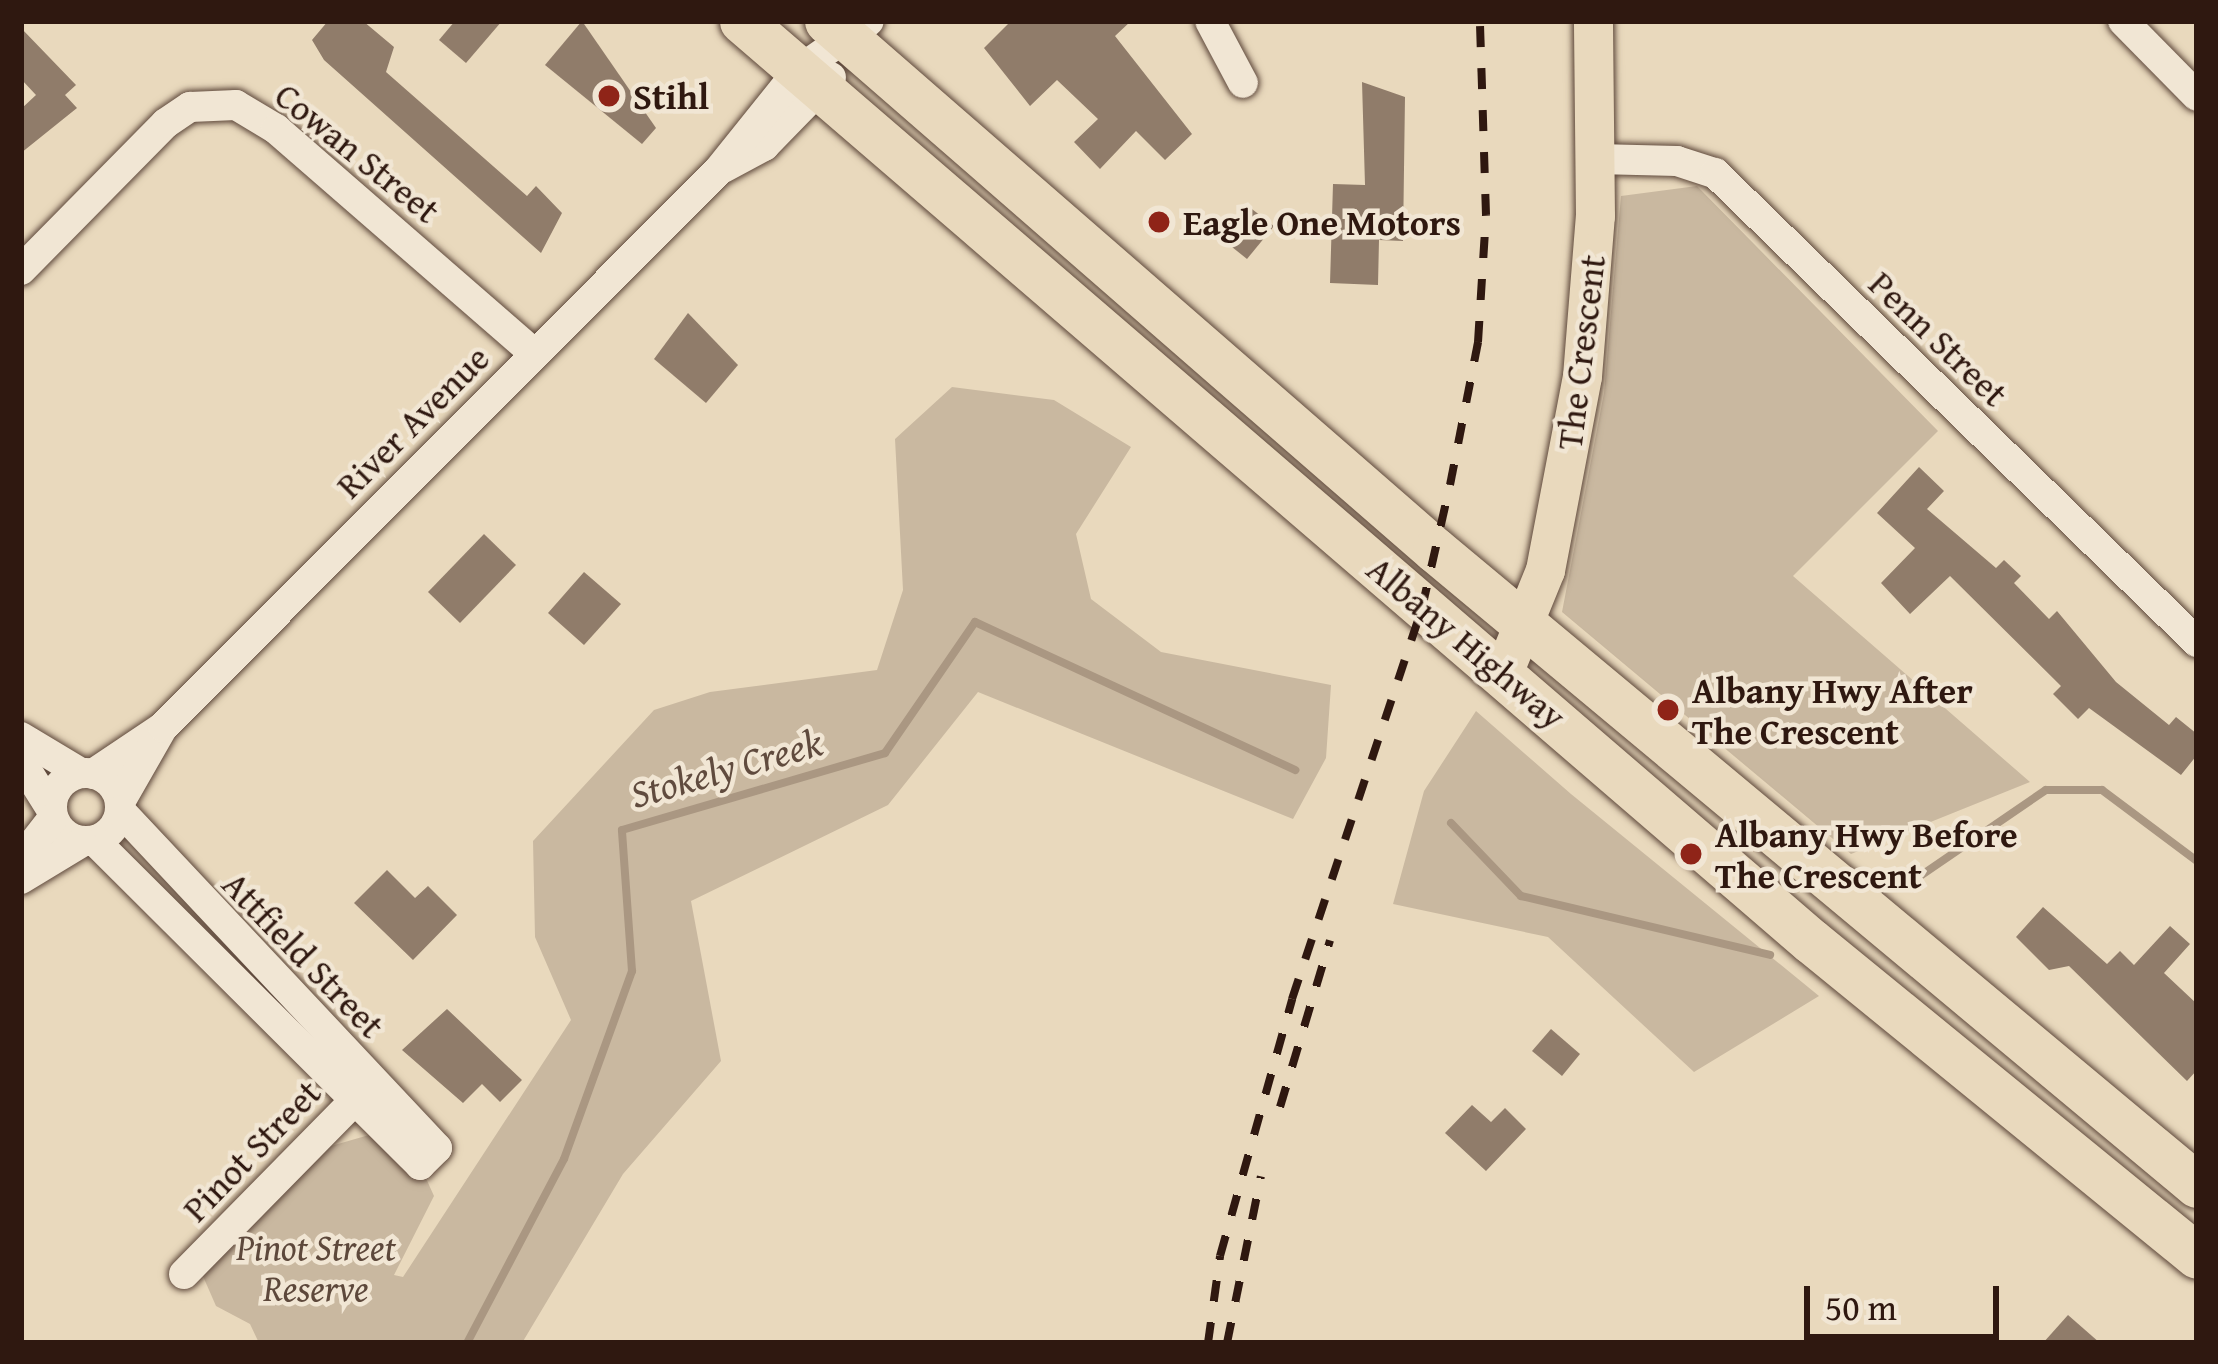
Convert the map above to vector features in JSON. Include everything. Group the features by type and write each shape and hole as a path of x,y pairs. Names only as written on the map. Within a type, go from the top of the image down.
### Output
{"highway":[{"name":"Albany Highway","path":"742,21 1503,673 2197,1256"},
{"name":"Albany Highway","path":"848,27 1327,456 2197,1185"},
{"path":"1296,496 1327,456"}],"main road":[{"name":"The Crescent","path":"1503,673 1527,627 1582,376 1597,159 1593,21"}],"street":[{"path":"1210,21 1244,83"},
{"path":"2123,21 2197,96"},
{"path":"811,81 848,27"},
{"name":"River Avenue","path":"52,813 63,782 87,774 163,727 534,352 811,81"},
{"name":"Cowan Street","path":"21,271 166,123 190,107 236,106 276,128 534,352"},
{"name":"Penn Street","path":"1597,159 1694,164 1729,184 2197,642"},
{"name":"River Avenue","path":"88,841 120,806 163,727"},
{"path":"21,737 87,774"},
{"path":"21,761 52,813 21,859"},
{"name":"Attfield Street","path":"87,774 120,806 364,1091 428,1157"},
{"name":"Attfield Street","path":"52,813 364,1091"},
{"path":"21,879 88,841"},
{"name":"Pinot Street","path":"184,1274 364,1091"}],"green space":[{"path":"1697,186 1938,431 1793,576 2030,782 1851,854 1562,612 1604,393 1621,196"},
{"name":"Pinot Street Reserve","path":"952,387 1054,400 1131,447 1076,534 1091,599 1161,652 1331,685 1326,758 1293,819 978,692 888,805 691,901 721,1061 623,1174 522,1343 259,1343 250,1324 216,1306 202,1274 214,1259 331,1146 369,1135 420,1165 434,1196 394,1275 403,1277 571,1020 535,937 533,841 654,710 710,692 877,670 903,590 895,439"},
{"path":"1476,711 1819,996 1694,1072 1548,937 1393,904 1424,791"}],"building":[{"path":"328,21 363,21 394,47 386,72 527,196 536,186 562,213 541,253 324,60 312,40"},
{"path":"455,21 502,21 466,63 439,40"},
{"name":"Stihl","path":"582,21 656,128 642,144 545,65"},
{"path":"1011,21 1131,21 1115,36 1192,134 1165,160 1136,131 1100,169 1074,142 1098,119 1057,80 1030,106 984,48"},
{"path":"21,28 76,85 65,95 77,108 21,153 21,109 36,95 21,79"},
{"path":"1362,82 1405,97 1403,241 1379,240 1378,285 1330,283 1333,184 1365,185"},
{"path":"1248,206 1274,226 1247,259 1222,239"},
{"path":"688,313 738,365 706,403 654,359"},
{"path":"1919,467 1944,491 1927,509 1996,568 2004,560 2021,576 2014,583 2049,619 2057,611 2116,682 2169,725 2176,717 2197,734 2197,755 2181,775 2089,708 2078,719 2053,694 2061,686 1950,576 1910,614 1881,583 1915,548 1877,513"},
{"path":"484,534 516,565 460,623 428,592"},
{"path":"584,572 621,604 584,645 548,613"},
{"path":"387,870 415,898 428,886 457,915 413,960 354,903"},
{"path":"2043,907 2107,964 2120,951 2134,965 2170,926 2190,944 2164,973 2197,1004 2197,1070 2187,1081 2069,966 2049,970 2016,937"},
{"path":"447,1009 522,1080 500,1102 482,1084 463,1103 402,1050"},
{"path":"1551,1029 1580,1054 1562,1076 1532,1051"},
{"path":"1472,1105 1491,1122 1505,1108 1526,1129 1486,1171 1445,1133"},
{"path":"2068,1315 2100,1343 2043,1343"}],"waterway":[{"name":"Stokely Creek","path":"467,1343 564,1159 632,971 622,830 885,753 975,622 1295,770"},
{"path":"1907,885 2046,790 2102,790 2197,861"},
{"path":"1451,823 1521,896 1770,955"}],"railway":[{"path":"1208,1343 1220,1256 1292,999 1422,608 1450,485 1478,342 1486,215 1480,21"},
{"path":"1280,1107 1330,940"},
{"path":"1227,1343 1261,1176"}],"place":[{"name":"Stihl","path":"609,96"},
{"name":"Eagle One Motors","path":"1159,222"},
{"name":"Albany Hwy After The Crescent","path":"1668,710"},
{"name":"Albany Hwy Before The Crescent","path":"1691,854"}]}
